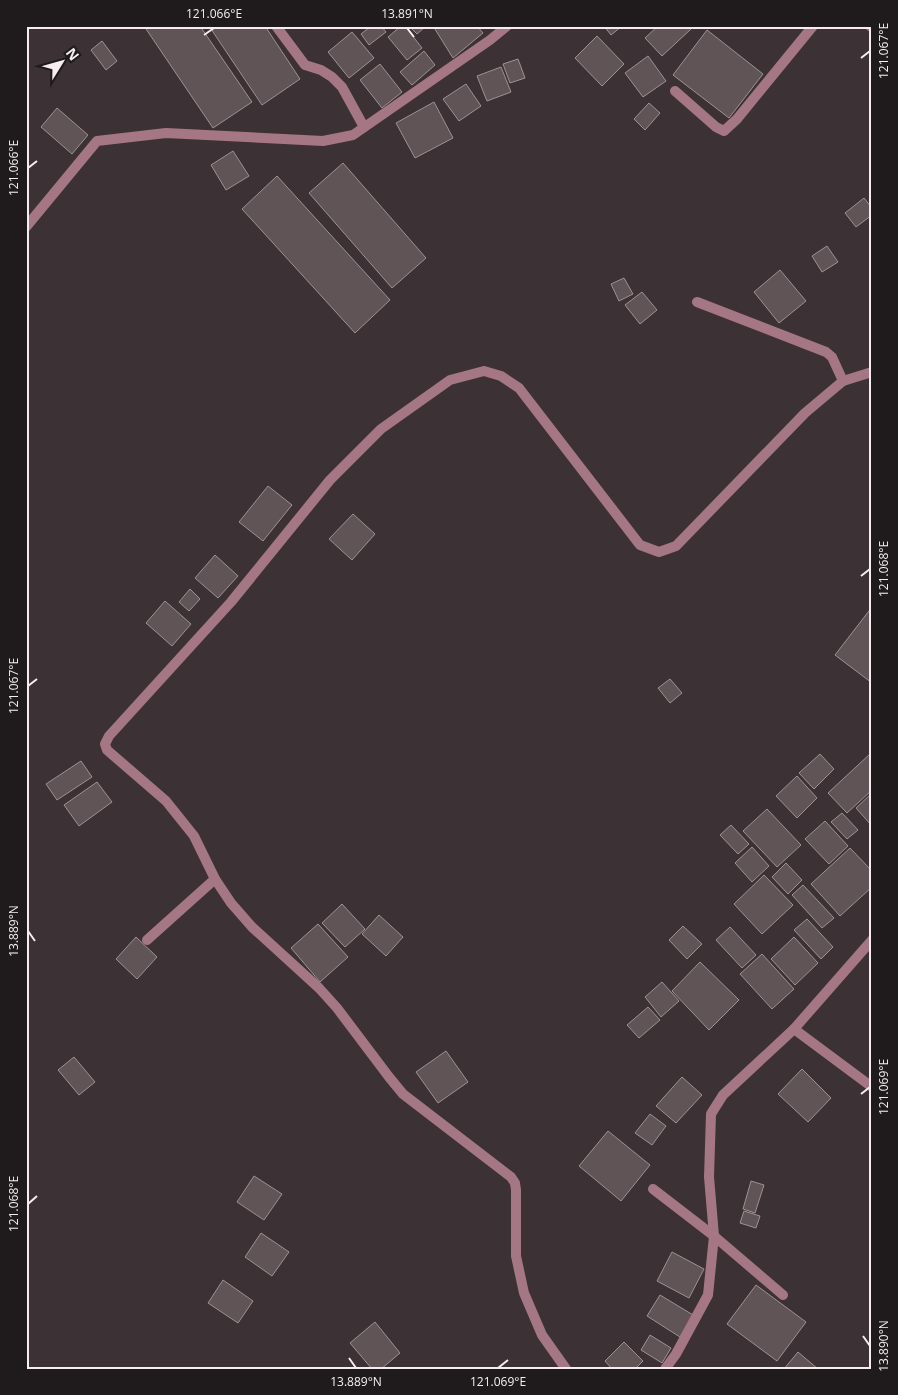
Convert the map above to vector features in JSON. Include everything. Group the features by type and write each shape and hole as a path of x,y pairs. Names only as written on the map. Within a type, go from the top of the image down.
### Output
{"street":[{"path":"276,26 305,65 321,70 342,87 364,128"},
{"path":"26,227 97,141 166,133 324,141 353,135 490,40 507,26"},
{"path":"675,91 716,127 724,131 737,118 813,26"},
{"path":"697,302 826,352 832,356 843,381"},
{"path":"566,1369 542,1335 524,1293 516,1256 516,1190 515,1183 511,1177 403,1094 337,1008 319,988 252,928 231,903 215,879 194,836 166,801 107,750 105,744 109,736 231,602 330,480 380,429 450,380 484,371 501,376 518,388 640,545 659,552 676,546 805,413 843,381 872,372"},
{"path":"147,940 215,879"},
{"path":"665,1369 676,1354 708,1296 714,1236 709,1177 711,1114 723,1095 794,1029 872,940"},
{"path":"794,1029 872,1088"},
{"path":"653,1189 714,1236 783,1295"}],"building":[{"path":"144,26 200,26 252,102 213,128"},
{"path":"209,26 265,26 300,79 262,105"},
{"path":"371,26 381,26 386,32 369,45 361,34"},
{"path":"401,26 405,26 422,48 407,60 388,37"},
{"path":"409,26 426,26 417,34"},
{"path":"433,26 477,26 483,33 453,58"},
{"path":"604,26 622,26 611,35"},
{"path":"658,26 689,26 691,29 662,56 645,38"},
{"path":"707,30 763,74 729,118 673,75"},
{"path":"352,32 374,58 349,78 328,52"},
{"path":"597,36 624,64 602,86 575,58"},
{"path":"102,41 117,61 106,70 91,50"},
{"path":"424,51 435,65 412,85 400,72"},
{"path":"648,56 666,81 643,97 625,73"},
{"path":"518,59 525,78 510,83 503,64"},
{"path":"380,64 402,92 382,108 360,80"},
{"path":"501,67 511,92 487,101 477,76"},
{"path":"466,84 481,106 459,121 443,99"},
{"path":"434,102 453,138 415,158 396,123"},
{"path":"649,103 660,113 645,130 634,119"},
{"path":"57,108 88,135 72,154 41,127"},
{"path":"233,151 249,176 226,190 211,165"},
{"path":"343,163 426,258 392,288 309,193"},
{"path":"277,176 390,300 355,333 242,209"},
{"path":"864,198 872,208 872,215 856,227 845,213"},
{"path":"827,246 838,262 822,272 812,256"},
{"path":"780,270 806,301 779,323 754,292"},
{"path":"624,278 633,294 619,301 611,284"},
{"path":"642,292 657,310 640,324 625,305"},
{"path":"268,486 292,505 263,541 239,522"},
{"path":"353,514 375,534 352,560 329,539"},
{"path":"215,555 238,576 218,598 195,578"},
{"path":"190,589 200,599 189,611 179,602"},
{"path":"165,601 191,624 172,646 146,623"},
{"path":"872,607 872,683 835,655"},
{"path":"670,679 682,693 670,703 658,688"},
{"path":"871,753 872,790 847,813 828,793"},
{"path":"820,754 834,769 814,789 799,773"},
{"path":"81,761 92,777 57,800 46,784"},
{"path":"797,776 817,798 797,818 776,796"},
{"path":"97,782 112,802 79,826 64,805"},
{"path":"872,793 872,826 856,808"},
{"path":"767,809 801,845 777,867 743,831"},
{"path":"842,813 858,830 847,839 831,822"},
{"path":"825,821 848,846 829,864 805,839"},
{"path":"731,825 749,844 738,854 720,835"},
{"path":"752,847 769,866 752,882 735,863"},
{"path":"850,848 872,871 872,887 840,916 811,884"},
{"path":"786,863 802,880 788,894 772,877"},
{"path":"764,875 793,905 762,934 734,904"},
{"path":"803,885 834,918 822,928 792,895"},
{"path":"342,904 365,929 345,947 322,923"},
{"path":"379,915 403,937 386,956 362,934"},
{"path":"807,919 833,947 821,959 794,930"},
{"path":"318,924 348,957 320,982 291,948"},
{"path":"683,926 702,944 687,959 669,940"},
{"path":"730,927 756,955 742,968 716,940"},
{"path":"136,937 157,957 137,979 116,959"},
{"path":"794,937 818,963 795,985 771,959"},
{"path":"762,954 794,989 772,1009 740,974"},
{"path":"700,962 739,1000 709,1030 672,991"},
{"path":"662,982 679,1001 661,1017 645,997"},
{"path":"648,1007 660,1020 639,1038 627,1025"},
{"path":"446,1051 468,1082 438,1103 416,1072"},
{"path":"74,1057 95,1082 79,1095 58,1070"},
{"path":"802,1069 831,1098 808,1122 778,1094"},
{"path":"682,1077 702,1095 676,1123 656,1106"},
{"path":"650,1114 666,1126 652,1145 635,1133"},
{"path":"608,1131 650,1165 621,1201 579,1166"},
{"path":"254,1176 282,1194 264,1220 237,1202"},
{"path":"751,1181 764,1185 755,1213 743,1209"},
{"path":"744,1211 760,1216 756,1228 740,1223"},
{"path":"261,1233 289,1252 272,1276 245,1257"},
{"path":"672,1252 704,1269 689,1298 657,1281"},
{"path":"223,1280 253,1301 238,1323 208,1303"},
{"path":"756,1285 806,1322 777,1361 727,1324"},
{"path":"660,1295 693,1315 680,1337 647,1316"},
{"path":"375,1322 400,1353 381,1369 372,1369 350,1343"},
{"path":"650,1335 671,1348 662,1363 641,1350"},
{"path":"624,1342 643,1361 635,1369 612,1369 605,1361"},
{"path":"798,1352 818,1369 784,1369"}]}
